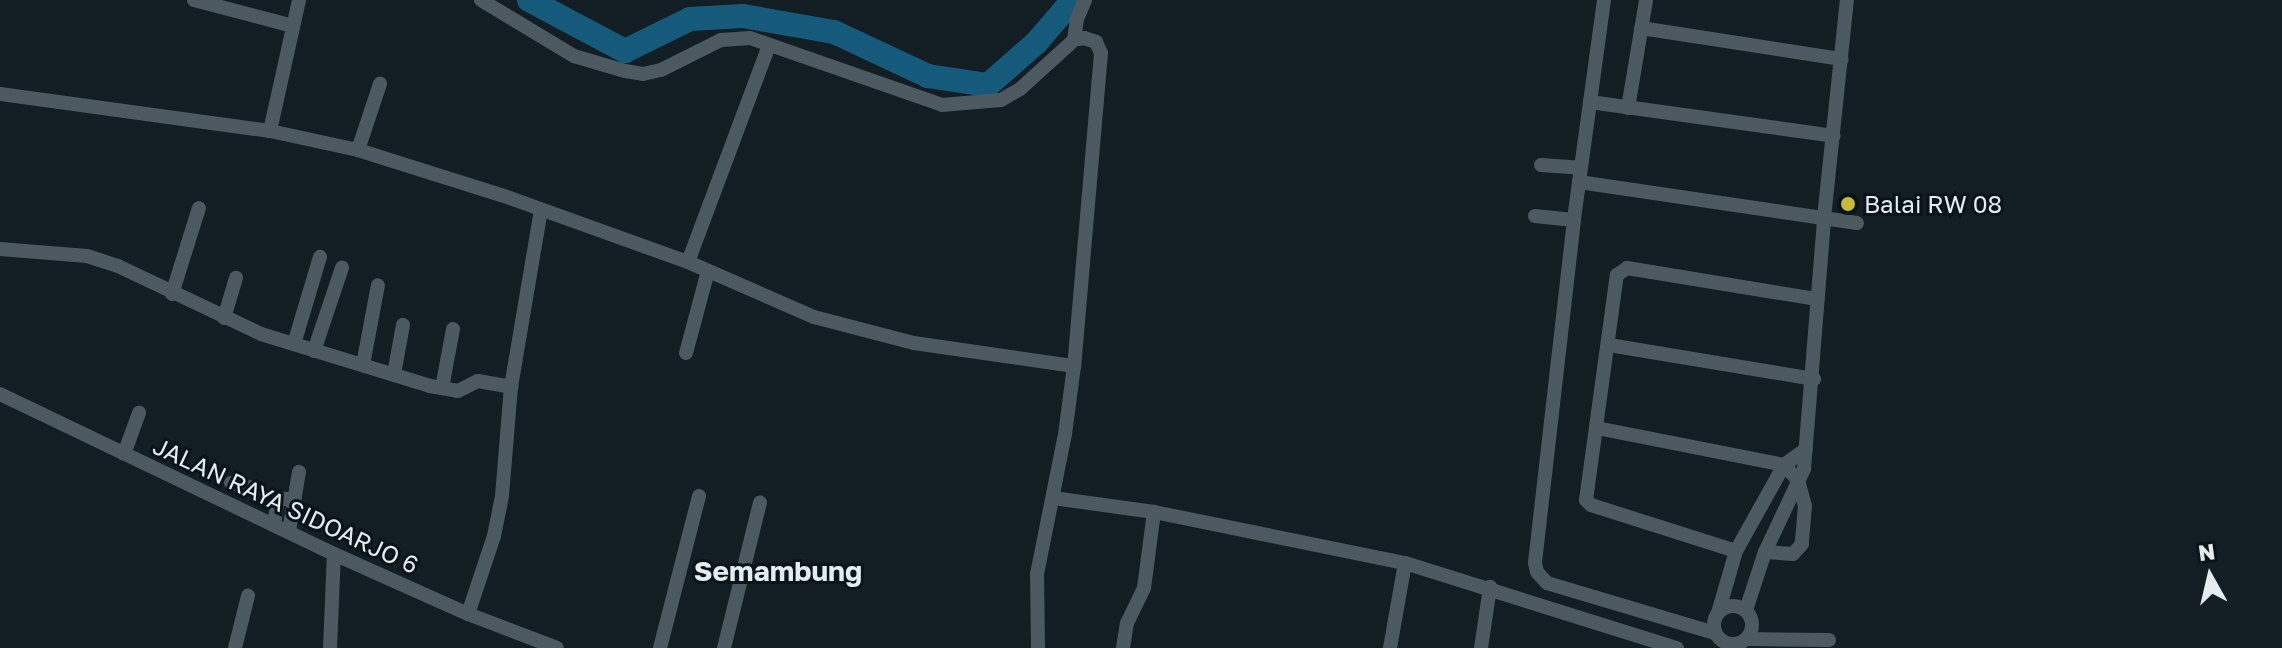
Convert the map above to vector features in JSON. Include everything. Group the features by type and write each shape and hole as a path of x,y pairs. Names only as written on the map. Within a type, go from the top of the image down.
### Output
{"street":[{"path":"194,0 293,26"},
{"path":"270,131 299,0"},
{"path":"481,0 574,56 643,74 661,70 721,40 750,38 942,105 973,105 1001,100 1087,40"},
{"path":"1038,648 1037,574 1053,498 1101,53 1087,40 1077,19 1085,0"},
{"path":"1604,0 1574,220 1535,563 1537,572 1547,583 1715,633 1732,646 1747,639 1829,640"},
{"path":"1628,108 1646,0"},
{"path":"1747,639 1753,624 1746,610 1765,552 1804,469 1814,379 1824,218 1847,0"},
{"path":"1641,28 1842,59"},
{"path":"688,262 769,45"},
{"path":"358,150 380,84"},
{"path":"0,94 270,131 358,150 688,262 814,317 873,335 1065,365"},
{"path":"1590,102 1834,136"},
{"path":"1541,165 1580,175 1857,223"},
{"path":"172,294 199,208"},
{"path":"468,614 494,536 502,496 511,387 541,210"},
{"path":"1535,216 1574,220"},
{"path":"0,249 87,256 118,266 224,318 314,351 442,388 458,391 478,381 511,387"},
{"path":"294,344 320,257"},
{"path":"314,351 342,268"},
{"path":"1736,551 1591,505 1585,493 1597,428 1617,275 1623,269 1817,299"},
{"path":"686,353 708,271"},
{"path":"224,318 236,278"},
{"path":"363,365 378,285"},
{"path":"394,374 403,325"},
{"path":"442,388 453,329"},
{"path":"1609,345 1814,379"},
{"name":"JALAN RAYA SIDOARJO 6","path":"0,394 334,554 468,614 552,647"},
{"path":"124,454 139,413"},
{"path":"1597,428 1784,465 1798,480 1805,506 1800,551 1793,554 1765,552"},
{"path":"1715,633 1736,551 1784,465 1806,449"},
{"path":"289,531 299,472"},
{"path":"225,504 245,486"},
{"path":"660,648 699,496"},
{"path":"274,525 278,498 295,500"},
{"path":"1053,498 1154,512 1405,563 1490,587 1677,648"},
{"path":"724,648 760,502"},
{"path":"1123,648 1127,623 1144,588 1154,512"},
{"path":"330,648 334,554"},
{"path":"1390,648 1405,563"},
{"path":"1481,648 1490,587"},
{"path":"235,648 248,596"},
{"path":"1718,613 1731,606 1746,610"}],"waterway":[{"path":"529,0 625,51 690,19 743,16 834,32 928,76 988,85 1036,43 1073,0"}],"place":[{"name":"Balai RW 08","path":"1848,204"}],"district":[{"name":"Semambung","path":"778,571"}]}
